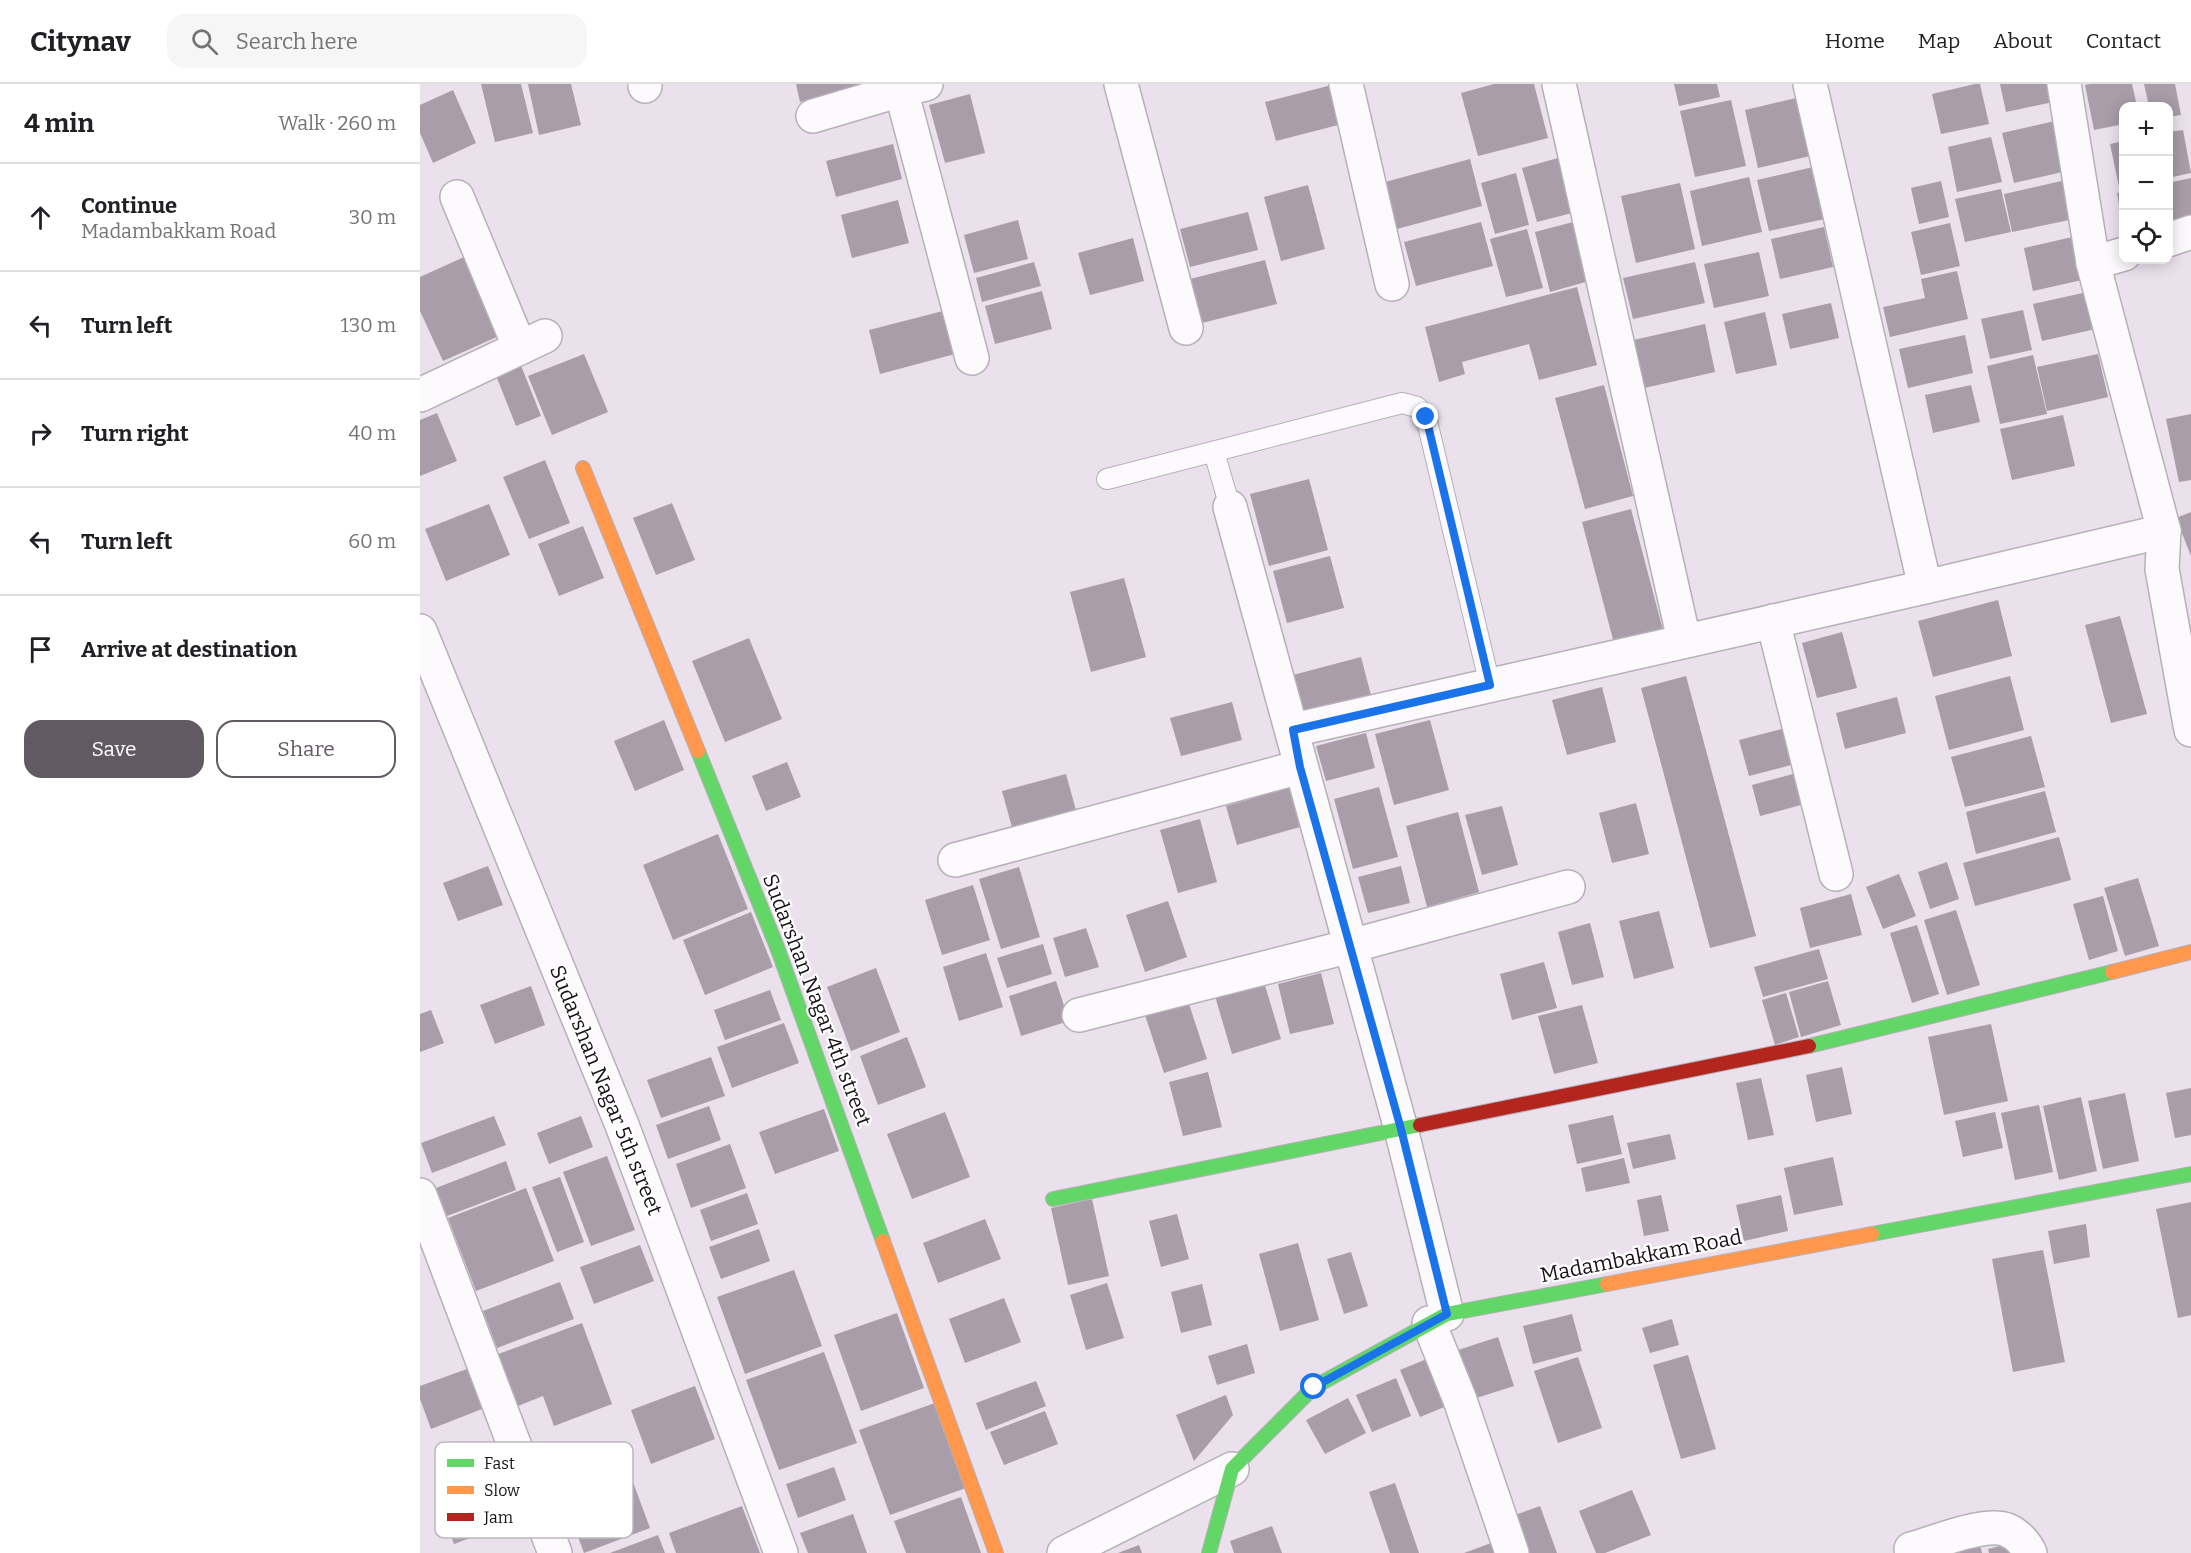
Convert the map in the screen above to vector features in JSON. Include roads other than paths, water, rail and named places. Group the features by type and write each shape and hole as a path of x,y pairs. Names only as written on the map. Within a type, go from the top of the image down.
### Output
{"street":[{"path":"1121,84 1186,328"},
{"path":"1346,84 1392,284"},
{"path":"1559,84 1684,640"},
{"path":"1810,84 1925,587"},
{"path":"2064,84 2108,258 2164,531 2162,569 2191,730"},
{"path":"813,116 914,87 972,358"},
{"path":"420,395 532,342 457,197"},
{"path":"2173,239 2191,232"},
{"name":"Sudarshan Nagar 4th street","path":"583,468 777,947 996,1553"},
{"path":"1230,507 1401,1129 1438,1318 1460,1400 1512,1553"},
{"path":"1293,730 2164,531"},
{"path":"1773,621 1836,874"},
{"name":"Sudarshan Nagar 5th street","path":"420,631 622,1125 781,1553"},
{"path":"955,860 1300,767"},
{"path":"1079,1015 1351,946 1568,887"},
{"path":"1053,1199 1784,1052 2191,952"},
{"name":"Madambakkam Road","path":"1209,1553 1232,1469 1314,1387 1438,1318 2191,1174"},
{"path":"420,1195 513,1442"},
{"path":"1064,1553 1232,1469"},
{"path":"1911,1549 1981,1529 1994,1528 2006,1529 2017,1536 2030,1553"},
{"path":"549,1538 555,1553"}],"lane":[{"path":"1107,479 1402,403 1417,407 1426,417 1490,685"},
{"path":"1214,452 1230,507"}]}
